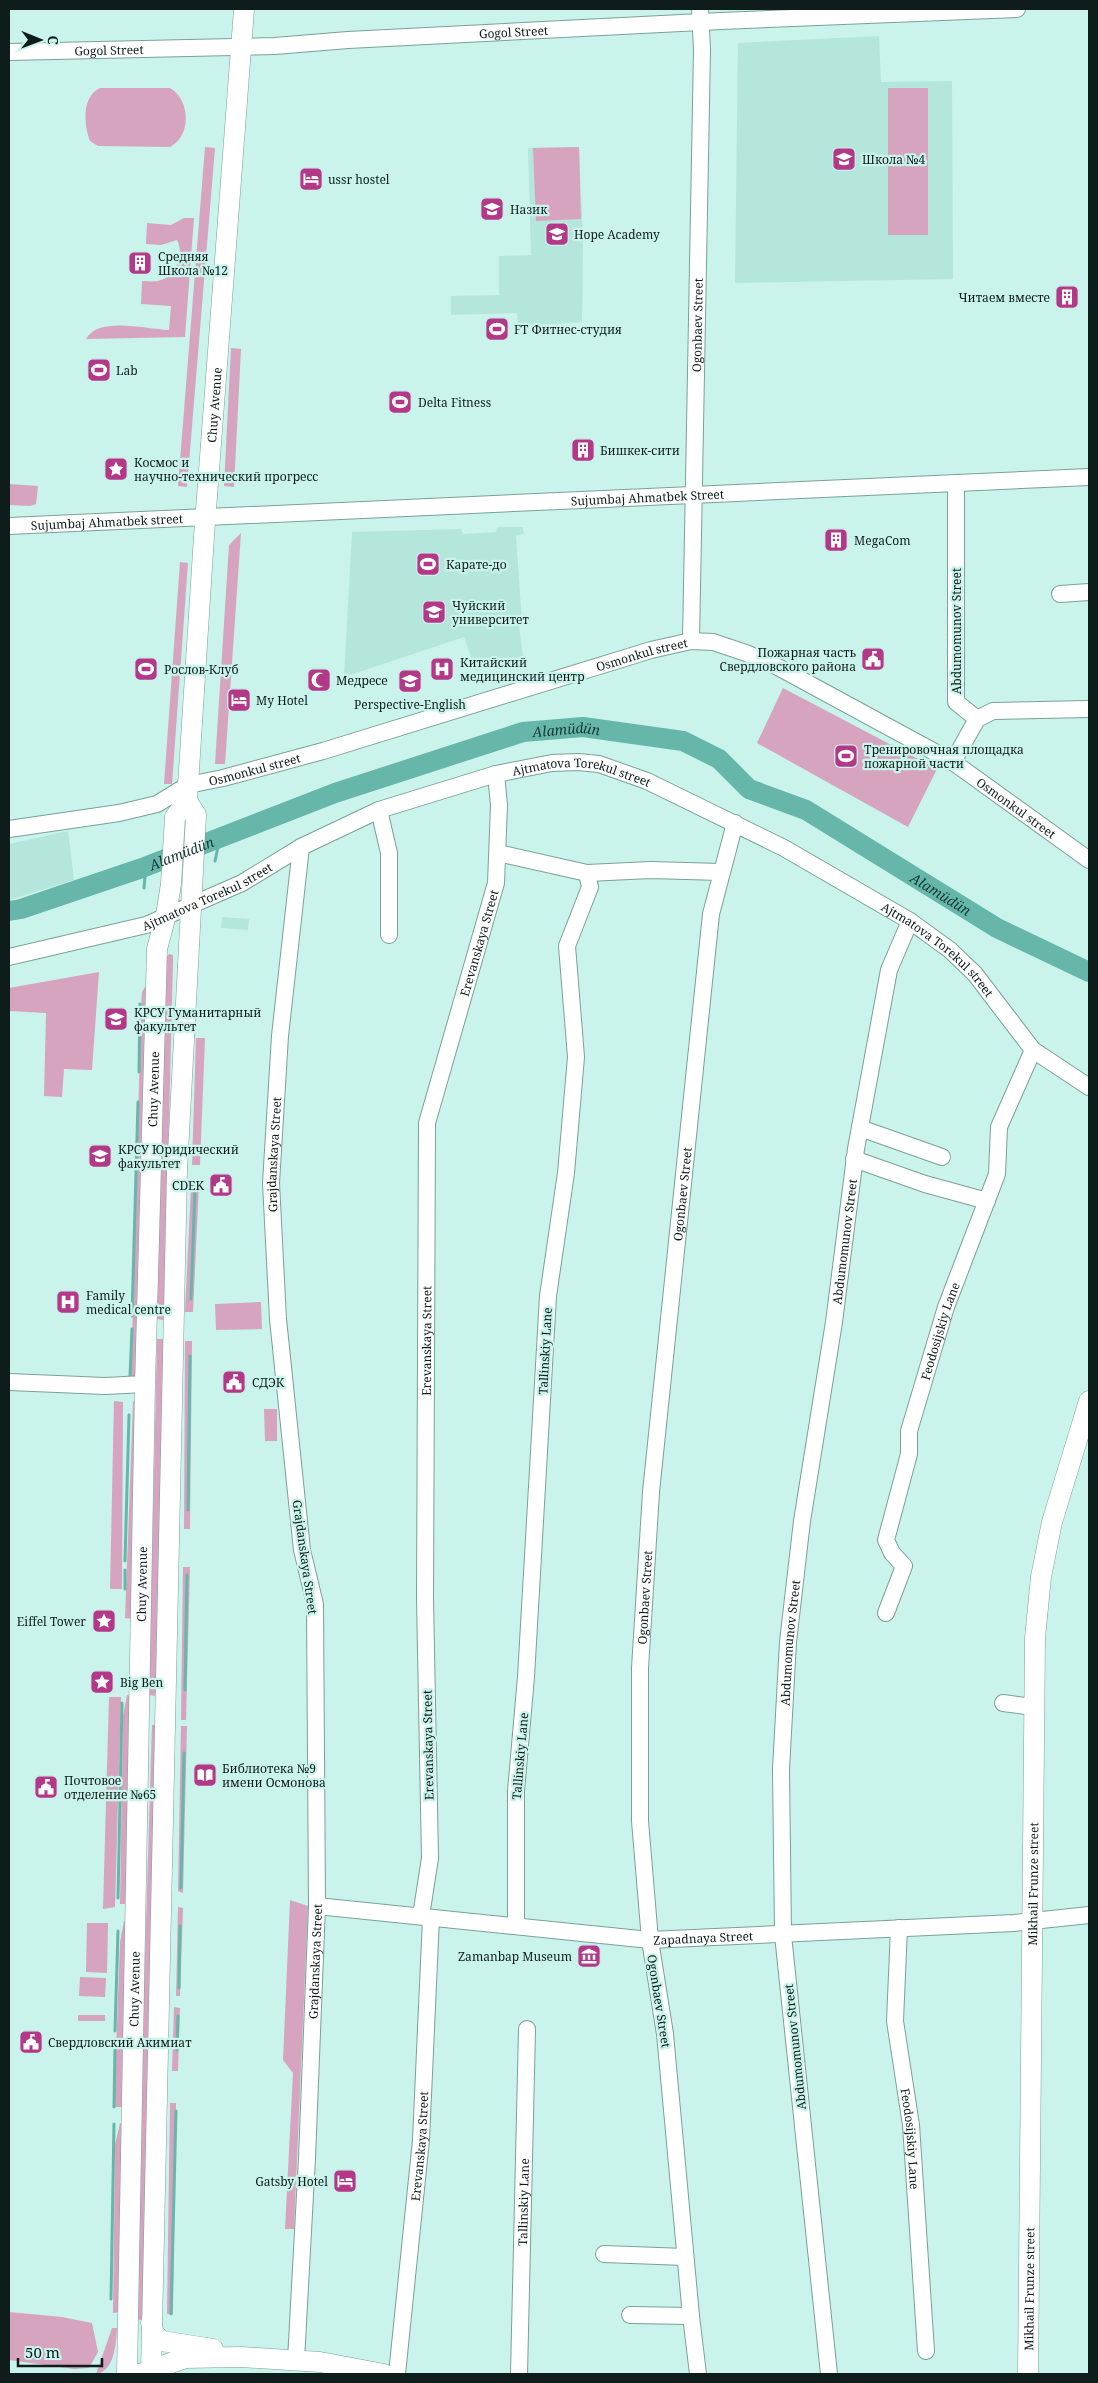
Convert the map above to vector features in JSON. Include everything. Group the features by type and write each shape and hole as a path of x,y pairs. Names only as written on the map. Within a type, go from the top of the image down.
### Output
{"main road":[{"name":"Chuy Avenue","path":"127,2374 145,1384 157,949 166,915 186,804 205,517 244,9"},
{"name":"Chuy Avenue","path":"147,2373 151,2323 159,1908 166,1710 176,1170 192,876 186,804"},
{"name":"Mikhail Frunze street","path":"1028,2374 1035,1638 1041,1577 1052,1522 1089,1401"},
{"path":"140,1710 166,1710"},
{"path":"151,2323 154,2334 162,2341 200,2346 242,2357"},
{"path":"147,2373 184,2358 242,2357 296,2360 384,2374"}],"street":[{"name":"Gogol Street","path":"9,52 241,47 700,15 1017,9"},
{"name":"Ogonbaev Street","path":"691,641 702,50 700,15"},
{"name":"Sujumbaj Ahmatbek Street","path":"205,517 1089,477"},
{"name":"Abdumomunov Street","path":"956,483 956,702 977,719"},
{"name":"Sujumbaj Ahmatbek street","path":"9,526 205,517"},
{"path":"1060,594 1089,592"},
{"name":"Osmonkul street","path":"9,829 119,813 157,804 186,804 223,778 323,751 651,650 691,641 712,642 762,660 953,762 1089,860"},
{"path":"953,762 977,719 993,711 1089,709"},
{"name":"Ajtmatova Torekul street","path":"9,957 146,925 242,884 301,847 379,810 496,774 552,763 578,762 599,764 647,781 736,823 834,875 910,922 950,950 975,974 1033,1050 1089,1088"},
{"name":"Erevanskaya Street","path":"397,2374 421,2140 426,1917 430,1858 425,1598 427,1123 496,882 499,804 496,774"},
{"path":"379,810 389,853 389,936"},
{"name":"Ogonbaev Street","path":"698,2374 685,2256 666,2034 650,1940 640,1821 640,1668 651,1492 711,914 736,823"},
{"name":"Grajdanskaya Street","path":"296,2360 317,1906 314,1604 302,1550 280,1342 271,1183 280,1036 301,847"},
{"path":"498,853 587,873 650,870 721,872"},
{"name":"Tallinskiy Lane","path":"516,1926 516,1791 526,1677 548,1296 566,1173 576,1057 568,946 590,887 587,873"},
{"name":"Abdumomunov Street","path":"829,2374 783,1935 782,1769 788,1642 802,1521 834,1322 854,1159 889,970 910,922"},
{"name":"Feodosijskiy Lane","path":"886,1613 904,1566 892,1553 886,1540 909,1454 909,1431 946,1307 997,1174 998,1127 1033,1050"},
{"path":"860,1128 942,1157"},
{"path":"854,1159 925,1184 987,1201"},
{"path":"9,1382 105,1386 145,1384"},
{"path":"1003,1703 1033,1707"},
{"name":"Zapadnaya Street","path":"317,1906 650,1940 783,1935 1032,1921 1089,1915"},
{"name":"Feodosijskiy Lane","path":"898,1928 895,2021 911,2125 926,2351"},
{"name":"Tallinskiy Lane","path":"519,2374 527,2029"},
{"path":"604,2254 685,2256"},
{"path":"630,2315 691,2316"}],"shaded area":[{"name":"Школа №4","path":"879,36 881,82 952,81 953,279 735,283 738,43"},
{"path":"100,88 170,88 182,100 185,109 186,118 182,135 170,147 98,146 90,141 86,127 86,112 90,98"},
{"path":"888,88 928,88 928,235 888,235"},
{"path":"205,147 215,148 187,487 178,486"},
{"name":"Hope Academy","path":"579,147 583,243 582,322 518,326 517,313 451,315 451,296 499,295 499,256 531,255 528,148"},
{"path":"579,147 581,219 536,221 533,148"},
{"path":"184,218 194,218 185,337 86,339 92,332 111,326 136,326 169,330 171,306 141,304 142,281 158,281 170,275 179,259 179,246 177,240 161,245 146,244 147,223 171,225"},
{"path":"231,348 241,349 234,487 224,486"},
{"path":"9,484 38,486 36,504 30,506 9,505"},
{"name":"Чуйский университет","path":"497,527 523,527 524,534 516,535 522,624 519,627 523,656 476,671 464,637 344,677 352,532 461,529 463,534 496,532"},
{"path":"241,533 225,764 215,764 229,545"},
{"path":"180,562 188,563 172,784 164,784"},
{"name":"Тренировочная площадка пожарной части","path":"783,688 937,769 908,827 757,743"},
{"path":"68,831 74,880 9,900 9,844"},
{"path":"222,917 249,919 248,930 221,928"},
{"path":"169,954 173,955 173,962 164,1320 156,1319 166,958"},
{"path":"99,972 92,1070 64,1069 62,1097 44,1096 46,1013 9,1011 9,988"},
{"path":"145,987 149,988 140,1378 131,1379 141,1008 142,992"},
{"path":"196,1038 205,1038 200,1165 192,1165"},
{"path":"199,1184 193,1312 185,1312 191,1187"},
{"path":"261,1302 262,1329 216,1330 215,1304"},
{"path":"157,1339 165,1339 156,1696 149,1695"},
{"path":"185,1341 192,1341 190,1529 184,1529"},
{"path":"136,1397 133,1619 125,1618 133,1402"},
{"path":"114,1401 123,1402 122,1589 110,1589"},
{"path":"264,1409 277,1409 277,1441 265,1441"},
{"path":"183,1567 190,1567 186,1720 181,1720"},
{"path":"127,1695 132,1696 128,1904 120,1904 123,1716"},
{"path":"109,1697 121,1697 115,1907 103,1909"},
{"path":"152,1725 159,1725 142,2320 134,2319"},
{"path":"181,1726 187,1726 183,1893 178,1891"},
{"path":"290,1900 308,1906 294,2229 285,2229 293,2073 283,2060"},
{"path":"178,1907 183,1908 180,1996 176,1996"},
{"path":"124,1921 129,1922 124,2107 114,2107 120,1942"},
{"path":"87,1923 108,1923 107,1973 86,1972"},
{"path":"80,1977 106,1978 105,1997 79,1996"},
{"path":"174,2007 180,2008 178,2071 172,2071"},
{"path":"78,2015 105,2015 105,2021 78,2021"},
{"path":"170,2103 176,2103 173,2314 167,2314"},
{"path":"120,2123 124,2124 120,2312 113,2313 115,2145"},
{"path":"9,2312 62,2317 92,2323 98,2352 89,2368 74,2369 9,2360"},
{"path":"112,2328 117,2328 111,2362 102,2372 96,2374"}],"waterway":[{"name":"Alamüdün","path":"9,911 21,909 142,868 335,793 523,732 583,727 683,741 719,759 749,789 806,810 997,928 1089,972"},
{"path":"215,861 220,838"},
{"path":"144,888 146,866"},
{"path":"139,1072 140,1004"},
{"path":"132,1316 138,1102"},
{"path":"191,1299 195,1189"},
{"path":"130,1377 132,1329"},
{"path":"188,1510 190,1356"},
{"path":"125,1561 129,1415"},
{"path":"125,1570 125,1589"},
{"path":"185,1690 187,1575"},
{"path":"118,1898 122,1703"},
{"path":"181,1888 184,1753"},
{"path":"179,1988 180,1926"},
{"path":"115,2031 118,1931"},
{"path":"177,2050 178,2016"},
{"path":"114,2107 115,2047"},
{"path":"171,2314 176,2111"},
{"path":"111,2299 114,2124"}],"place":[{"name":"Школа №4","path":"844,159"},
{"name":"ussr hostel","path":"311,179"},
{"name":"Назик","path":"492,209"},
{"name":"Hope Academy","path":"557,234"},
{"name":"Средняя Школа №12","path":"140,263"},
{"name":"Читаем вместе","path":"1067,297"},
{"name":"FT Фитнес-студия","path":"497,329"},
{"name":"Lab","path":"99,370"},
{"name":"Delta Fitness","path":"400,402"},
{"name":"Бишкек-сити","path":"583,450"},
{"name":"Космос и научно-технический прогресс","path":"116,469"},
{"name":"MegaCom","path":"836,540"},
{"name":"Карате-до","path":"428,564"},
{"name":"Чуйский университет","path":"434,612"},
{"name":"Пожарная часть Свердловского района","path":"873,659"},
{"name":"Рослов-Клуб","path":"146,669"},
{"name":"Китайский медицинский центр","path":"442,669"},
{"name":"Медресе","path":"319,680"},
{"name":"Perspective-English","path":"410,681"},
{"name":"My Hotel","path":"239,700"},
{"name":"Тренировочная площадка пожарной части","path":"846,756"},
{"name":"КРСУ Гуманитарный факультет","path":"116,1019"},
{"name":"КРСУ Юридический факультет","path":"100,1156"},
{"name":"CDEK","path":"221,1185"},
{"name":"Family medical centre","path":"68,1302"},
{"name":"СДЭК","path":"234,1382"},
{"name":"Eiffel Tower","path":"104,1621"},
{"name":"Big Ben","path":"102,1682"},
{"name":"Библиотека №9 имени Осмонова","path":"205,1775"},
{"name":"Почтовое отделение №65","path":"46,1787"},
{"name":"Zamanbap Museum","path":"589,1956"},
{"name":"Свердловский Акимиат","path":"31,2042"},
{"name":"Gatsby Hotel","path":"345,2181"}]}
